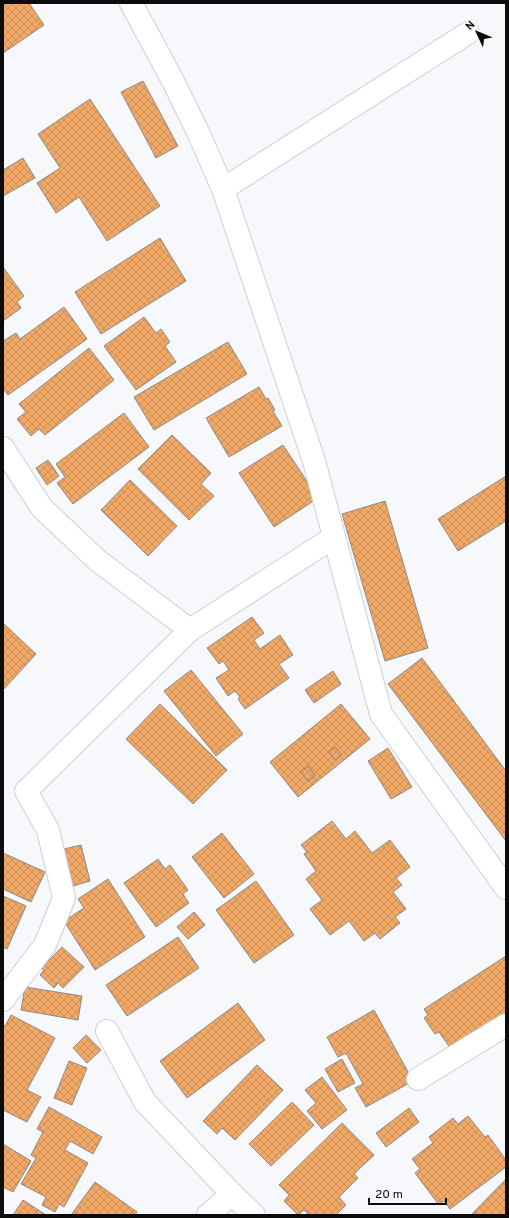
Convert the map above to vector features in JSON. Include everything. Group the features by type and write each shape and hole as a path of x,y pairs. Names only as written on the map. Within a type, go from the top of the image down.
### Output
{"street":[{"path":"131,3 195,125 223,189 314,461 381,714 506,888"},
{"path":"223,189 468,33"},
{"path":"3,448 42,508 97,560 190,630"},
{"path":"3,1000 45,945 64,898 48,830 26,791 190,630 334,537"},
{"path":"418,1079 506,1025"},
{"path":"107,1031 145,1102 232,1194 254,1215"},
{"path":"208,1215 232,1194"}],"building":[{"path":"3,3 29,3 44,25 3,53"},
{"path":"143,81 178,146 156,158 121,92"},
{"path":"90,99 160,206 107,241 79,197 56,213 37,183 60,168 38,134"},
{"path":"23,158 35,178 3,196 3,170"},
{"path":"160,238 186,281 101,334 75,292"},
{"path":"3,267 24,296 17,302 21,308 3,321"},
{"path":"64,307 87,339 8,395 3,389 3,341 16,333 20,339"},
{"path":"144,317 156,333 161,329 170,342 165,346 176,362 136,390 104,346"},
{"path":"228,342 247,374 154,430 134,397"},
{"path":"89,348 114,380 45,435 39,429 31,436 17,419 26,412 19,404"},
{"path":"259,387 266,399 268,398 275,410 273,411 282,426 229,457 206,418"},
{"path":"124,413 149,447 73,504 57,483 65,477 56,464"},
{"path":"172,435 211,473 201,484 214,496 189,520 138,469"},
{"path":"283,445 318,498 274,527 239,473"},
{"path":"48,460 59,476 47,485 36,468"},
{"path":"506,476 506,521 458,551 438,519"},
{"path":"130,480 177,526 148,556 101,510"},
{"path":"385,501 428,648 385,661 342,514"},
{"path":"252,617 264,633 254,640 260,649 280,635 293,655 279,664 289,678 245,709 238,699 240,697 235,691 228,696 216,678 229,670 223,661 219,664 207,648"},
{"path":"3,623 36,654 3,690"},
{"path":"422,658 506,771 506,841 388,684"},
{"path":"191,670 243,734 216,756 164,691"},
{"path":"333,671 341,684 314,703 305,690"},
{"path":"160,704 227,770 193,804 126,739"},
{"path":"341,704 370,739 298,797 270,762","holes":["335,747 341,755 335,760 329,752","308,766 315,776 308,781 301,772"]},
{"path":"335,747 341,755 335,760 329,752"},
{"path":"388,748 412,787 391,799 368,761"},
{"path":"308,766 315,776 308,781 301,772"},
{"path":"332,821 346,839 355,831 372,853 390,840 410,867 396,878 402,885 393,892 406,909 395,917 400,923 380,939 375,933 364,941 349,921 330,935 310,909 322,900 306,879 316,871 304,854 307,852 301,845"},
{"path":"222,833 254,874 224,898 192,857"},
{"path":"81,845 90,881 73,886 64,849"},
{"path":"3,853 45,872 31,902 3,889"},
{"path":"158,859 165,869 170,865 188,890 183,894 189,903 156,927 124,883"},
{"path":"108,879 145,937 95,970 64,921 84,908 78,899"},
{"path":"256,881 294,935 254,963 216,910"},
{"path":"3,896 26,906 7,949 3,947"},
{"path":"194,912 205,925 188,939 177,927"},
{"path":"178,937 199,968 127,1016 106,985"},
{"path":"62,947 84,967 63,988 58,983 54,988 40,975 44,970 41,968"},
{"path":"506,956 506,1016 453,1052 439,1032 435,1034 424,1018 428,1015 424,1009"},
{"path":"25,987 82,996 78,1020 21,1010"},
{"path":"238,1003 265,1040 187,1098 160,1061"},
{"path":"374,1010 413,1081 366,1107 355,1088 363,1084 346,1053 338,1057 327,1037"},
{"path":"11,1015 55,1038 27,1090 41,1097 27,1122 3,1110 3,1025 5,1026"},
{"path":"86,1035 101,1050 87,1063 73,1048"},
{"path":"342,1059 355,1083 338,1092 325,1069"},
{"path":"69,1061 87,1068 72,1105 54,1098"},
{"path":"257,1065 283,1090 235,1140 222,1128 217,1134 203,1121"},
{"path":"322,1077 347,1110 322,1129 307,1111 316,1103 305,1090"},
{"path":"292,1102 314,1125 271,1166 249,1144"},
{"path":"49,1107 102,1137 93,1154 70,1141 65,1150 88,1163 64,1207 59,1204 55,1212 42,1205 46,1197 21,1184 36,1158 31,1155 43,1132 37,1129"},
{"path":"409,1108 419,1122 386,1147 376,1133"},
{"path":"468,1116 485,1137 488,1135 506,1160 506,1167 450,1209 444,1201 439,1205 415,1173 420,1169 412,1159 433,1143 429,1137 453,1118 458,1124"},
{"path":"342,1123 374,1155 354,1174 358,1178 339,1197 346,1205 336,1215 309,1215 304,1210 298,1215 284,1201 289,1195 279,1185"},
{"path":"3,1144 31,1161 13,1192 3,1187"},
{"path":"506,1179 506,1215 471,1215"},
{"path":"95,1182 137,1212 135,1215 71,1215"},
{"path":"23,1200 46,1215 13,1215"}]}
